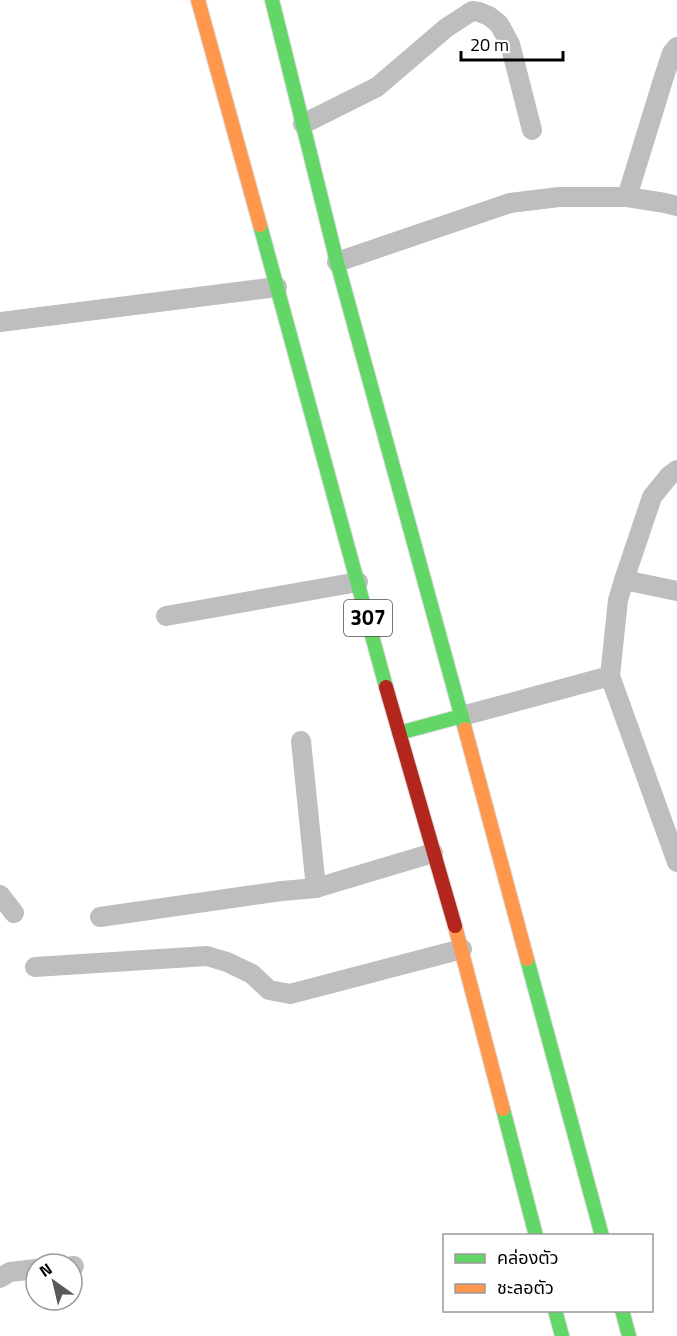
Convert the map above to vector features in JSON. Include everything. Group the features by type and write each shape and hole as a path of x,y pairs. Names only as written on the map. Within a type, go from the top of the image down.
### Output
{"main road":[{"name":"307","path":"198,0 399,734 462,949 535,1234"},
{"path":"272,0 337,262 601,1234"},
{"path":"399,734 462,716"},
{"path":"555,1312 562,1336"},
{"path":"622,1312 629,1336"}],"lane":[{"path":"303,124 377,87 446,28 472,11 489,16 499,24 510,44 532,130"},
{"path":"627,197 663,80 672,53 677,47"},
{"path":"337,262 510,203 559,197 627,197 677,206"},
{"path":"0,322 278,287"},
{"path":"677,470 652,497 624,580 618,600 610,676 677,862"},
{"path":"624,580 677,591"},
{"path":"166,616 358,582"},
{"path":"462,716 610,676"},
{"path":"301,741 316,888"},
{"path":"100,917 316,888 433,853"},
{"path":"0,895 14,914"},
{"path":"35,967 207,956 227,962 252,974 269,990 290,994 462,949"},
{"path":"0,1278 10,1272 24,1270"}],"traffic: fast":[{"path":"272,0 337,262 465,729"},
{"path":"260,225 386,687"},
{"path":"399,733 462,716"},
{"path":"527,959 601,1234"},
{"path":"503,1109 535,1234"},
{"path":"556,1312 562,1336"},
{"path":"623,1312 629,1336"}],"traffic: slow":[{"path":"198,0 260,225"},
{"path":"465,729 527,959"},
{"path":"455,926 503,1109"}],"traffic: jam":[{"path":"386,687 455,926"}]}
